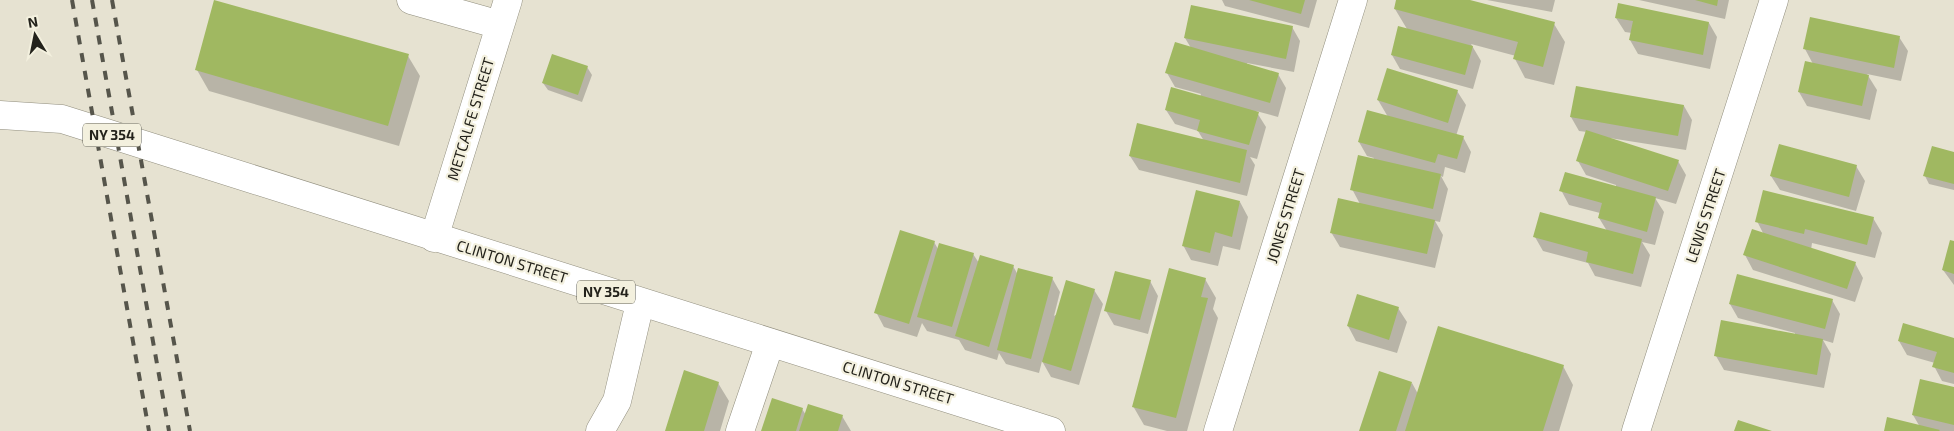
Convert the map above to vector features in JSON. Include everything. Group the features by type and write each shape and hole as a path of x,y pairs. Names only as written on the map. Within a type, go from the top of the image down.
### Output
{"street":[{"path":"411,0 504,12"},
{"name":"JONES STREET","path":"1218,431 1353,0"},
{"name":"LEWIS STREET","path":"1636,431 1774,0"},
{"name":"METCALFE STREET","path":"434,238 504,12"},
{"name":"CLINTON STREET","path":"0,116 62,118 434,238 1051,431"},
{"path":"600,431 617,401 640,303"},
{"path":"740,431 770,343"}],"building":[{"path":"214,0 409,54 388,126 195,70"},
{"path":"1249,0 1305,0 1301,14"},
{"path":"1396,0 1470,0 1555,22 1543,67 1513,59 1518,42 1394,9"},
{"path":"1695,0 1718,0 1717,6"},
{"path":"1618,3 1709,22 1703,55 1629,40 1633,21 1615,18"},
{"path":"1191,5 1293,26 1286,59 1184,38"},
{"path":"1810,17 1900,36 1894,68 1803,49"},
{"path":"1398,26 1473,46 1465,75 1391,55"},
{"path":"1175,42 1279,73 1270,103 1165,73"},
{"path":"552,54 588,66 578,95 542,83"},
{"path":"1805,61 1869,75 1862,106 1798,92"},
{"path":"1387,68 1458,90 1448,123 1377,100"},
{"path":"1576,86 1684,105 1678,136 1570,117"},
{"path":"1171,87 1259,112 1249,145 1197,131 1200,120 1165,110"},
{"path":"1367,110 1464,136 1457,159 1438,154 1435,163 1358,142"},
{"path":"1137,123 1247,150 1240,183 1129,156"},
{"path":"1586,130 1679,160 1668,191 1576,161"},
{"path":"1779,144 1857,165 1849,197 1770,176"},
{"path":"1932,146 1954,152 1954,184 1923,176"},
{"path":"1358,155 1441,174 1433,209 1350,190"},
{"path":"1565,172 1656,197 1647,232 1598,218 1602,203 1559,191"},
{"path":"1196,190 1240,201 1232,237 1215,232 1210,253 1182,246"},
{"path":"1763,190 1874,217 1867,245 1805,229 1804,234 1755,222"},
{"path":"1338,198 1435,220 1427,254 1330,233"},
{"path":"1540,212 1642,239 1633,274 1586,262 1588,252 1533,237"},
{"path":"1752,229 1856,262 1847,289 1743,255"},
{"path":"900,230 935,241 909,324 874,313"},
{"path":"1950,240 1954,241 1954,274 1942,270"},
{"path":"939,243 974,253 952,327 917,317"},
{"path":"980,255 1014,265 989,347 955,336"},
{"path":"1018,268 1053,277 1031,359 997,350"},
{"path":"1169,268 1206,278 1201,297 1208,298 1176,418 1132,407"},
{"path":"1115,271 1151,280 1140,320 1104,311"},
{"path":"1737,274 1833,299 1825,329 1729,304"},
{"path":"1066,280 1095,289 1071,371 1042,362"},
{"path":"1357,294 1399,307 1389,340 1347,326"},
{"path":"1721,320 1823,339 1817,375 1714,356"},
{"path":"1903,323 1954,338 1954,373 1932,367 1937,352 1898,341"},
{"path":"1438,326 1564,365 1543,431 1405,431"},
{"path":"684,370 719,382 704,431 665,431"},
{"path":"1379,371 1412,382 1396,431 1359,431"},
{"path":"1920,379 1954,387 1954,425 1912,415"},
{"path":"772,398 803,408 796,431 761,431"},
{"path":"808,404 843,415 838,431 799,431"},
{"path":"1887,417 1940,430 1884,431"},
{"path":"1738,420 1772,431 1734,431"}],"railway":[{"path":"72,0 149,431"},
{"path":"92,0 169,431"},
{"path":"112,0 190,431"}]}
